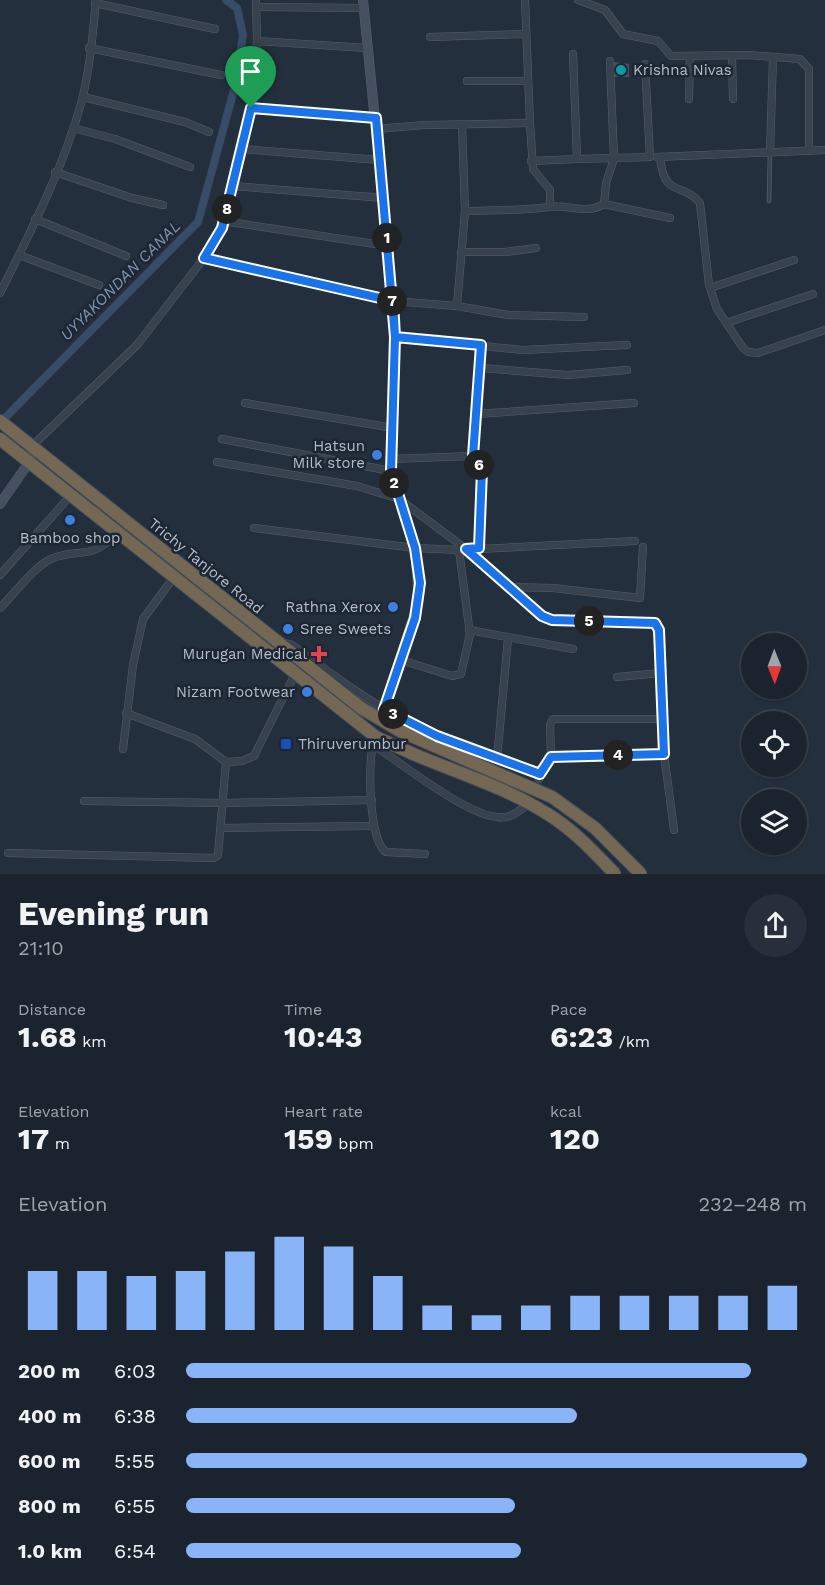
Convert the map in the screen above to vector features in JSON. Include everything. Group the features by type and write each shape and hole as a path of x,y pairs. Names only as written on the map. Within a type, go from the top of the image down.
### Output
{"highway":[{"name":"Trichy Tanjore Road","path":"0,421 31,443 362,708 399,731 552,797 595,828 641,874"},
{"name":"Trichy Tanjore Road","path":"0,439 296,672 374,740 523,800 568,828 615,874"}],"main road":[{"path":"363,4 393,301 395,337 391,471 415,548 419,600 384,709"},
{"path":"0,504 30,461 31,443"}],"street":[{"path":"525,0 531,161 534,173 550,190 550,207"},
{"path":"578,0 605,10 624,34 658,41 671,56 800,59 809,69 809,151"},
{"path":"0,293 74,128 82,97 96,2 215,29"},
{"path":"31,443 137,345 204,258 224,221 251,108 257,41 256,3 363,4"},
{"path":"430,37 526,34"},
{"path":"257,41 368,48"},
{"path":"89,48 221,75"},
{"path":"573,54 577,159"},
{"path":"689,99 690,57"},
{"path":"732,57 733,99"},
{"path":"770,153 773,57"},
{"path":"604,204 606,183 614,159 610,61"},
{"path":"645,64 650,157"},
{"path":"467,81 528,81"},
{"path":"82,97 185,122 209,132"},
{"path":"251,108 376,124 530,123"},
{"path":"457,306 465,211 464,125"},
{"path":"74,128 115,139 190,167"},
{"path":"242,149 379,160"},
{"path":"531,161 825,150"},
{"path":"660,157 663,174 671,187 697,198 700,203 710,288 717,309 743,348 754,353 825,330"},
{"path":"55,172 132,198 163,205"},
{"path":"233,186 384,198"},
{"path":"465,211 534,210 550,207 586,210 604,204 670,218"},
{"path":"35,219 126,256"},
{"path":"224,221 388,246"},
{"path":"461,252 505,252 536,248"},
{"path":"19,255 99,285"},
{"path":"204,258 393,301 457,306 508,315 584,317"},
{"path":"710,288 794,260"},
{"path":"726,323 813,294"},
{"path":"395,337 522,350 627,345"},
{"path":"479,548 482,470 473,456 481,345"},
{"path":"481,368 568,375 627,370"},
{"path":"245,403 393,428"},
{"path":"477,414 634,403"},
{"path":"222,439 391,471"},
{"path":"391,459 473,456"},
{"path":"217,462 357,486 399,499 462,549 533,611 552,620 655,623 659,630 664,754 674,830"},
{"path":"0,575 72,494"},
{"path":"254,528 415,548 462,549 635,541"},
{"path":"0,608 50,560 93,552 102,548 118,532"},
{"path":"507,587 553,588 640,598 643,547"},
{"path":"401,660 452,676 459,676 469,630 462,549"},
{"path":"123,749 133,665 143,619 174,577"},
{"path":"469,630 573,649"},
{"path":"497,759 508,638"},
{"path":"278,642 292,645 384,709 437,736 539,776 551,757 550,725 553,719 664,719"},
{"path":"126,713 195,739 226,762 242,761 254,756 296,672"},
{"path":"617,677 661,673"},
{"path":"374,740 372,800 374,826 383,850 425,854"},
{"path":"374,740 442,790 488,815 509,816 523,808"},
{"path":"551,757 664,754"},
{"path":"8,853 213,858 220,853 226,762"},
{"path":"84,801 372,800"},
{"path":"221,828 374,826"}],"lane":[{"path":"769,201 770,153"}],"building":[{"name":"Krishna Nivas","path":"614,62 629,64 629,77 614,77"}],"waterway":[{"name":"UYYAKONDAN CANAL","path":"0,423 198,222 235,86 243,35 237,8 226,0"}],"place":[{"name":"Krishna Nivas","path":"621,70"},
{"name":"Hatsun Milk store","path":"377,455"},
{"name":"Bamboo shop","path":"70,520"},
{"name":"Rathna Xerox","path":"393,607"},
{"name":"Sree Sweets","path":"288,629"},
{"name":"Murugan Medical","path":"319,654"},
{"name":"Nizam Footwear","path":"307,692"},
{"name":"Thiruverumbur","path":"286,744"}],"route":[{"path":"251,108 222,228 204,258 393,301 395,337 481,345 473,456 482,470 479,548 466,549 533,611 542,616 552,620 652,621 658,626 664,754 551,757 540,774 437,736 384,709 415,618 420,583 415,548 391,471 395,337 393,301 376,118 251,108"}]}
